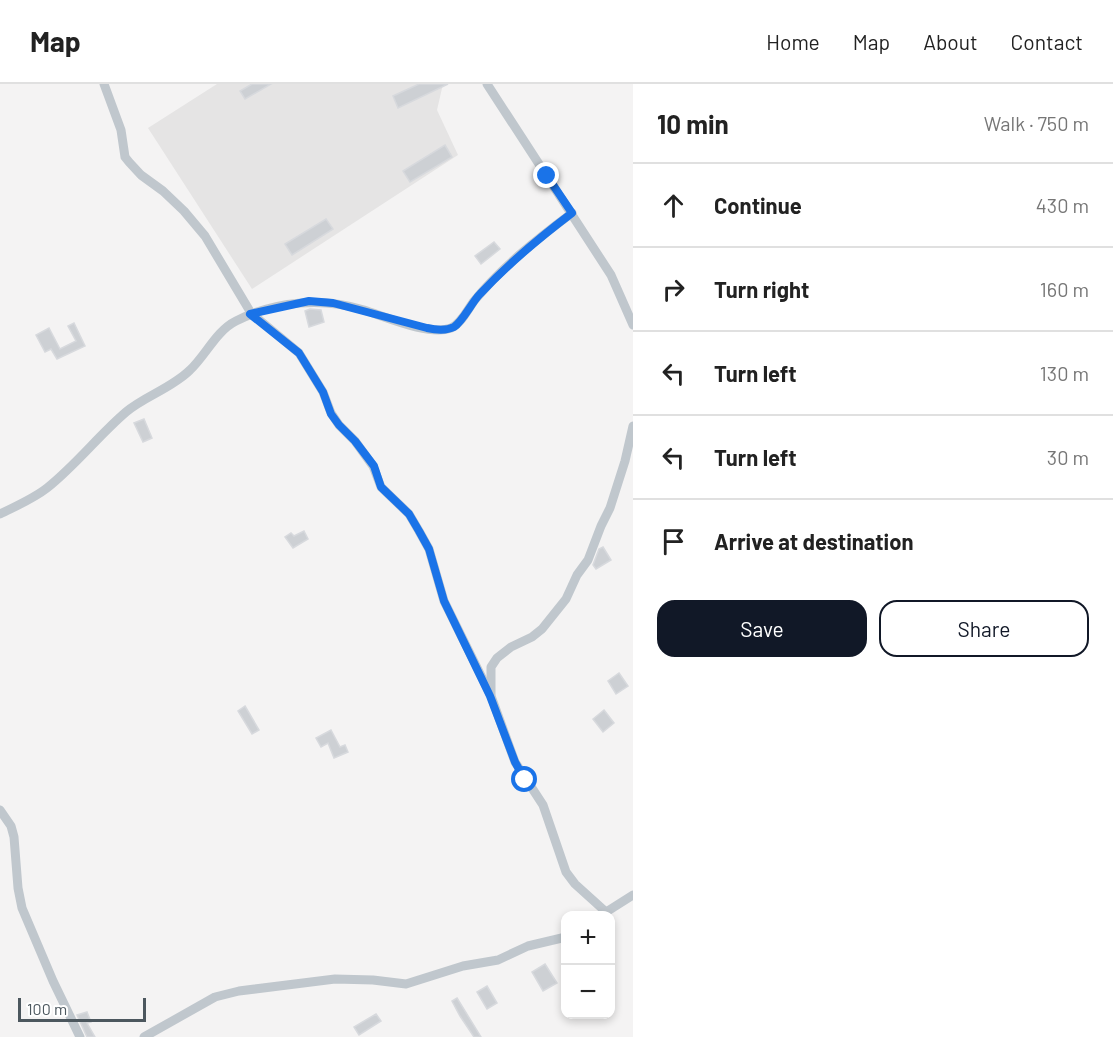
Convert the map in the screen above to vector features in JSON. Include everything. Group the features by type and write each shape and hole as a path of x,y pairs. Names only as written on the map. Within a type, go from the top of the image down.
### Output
{"street":[{"path":"487,84 611,275 631,313 633,325"},
{"path":"107,86 121,130 125,157 141,176 163,191 184,211 204,236 250,314 299,353 323,392 331,414 374,466 381,487 409,514 429,549 444,601 490,696 515,762 543,805 566,872 600,911"},
{"path":"0,514 45,490 127,411 189,372 217,336 232,323 250,314 309,301 362,309 427,328 439,330 453,328 479,295 517,258 572,213"},
{"path":"490,696 491,667 497,658 542,629 566,599 577,575 588,560 610,508 633,426"},
{"path":"0,810 11,826 14,837 22,908 80,1037"},
{"path":"608,911 633,895"},
{"path":"144,1037 215,998 238,991 334,979 406,984 463,966 498,960 528,945 561,938"}],"shaded area":[{"path":"217,84 443,84 437,110 458,155 252,289 148,128"}],"building":[{"path":"252,84 271,84 245,99 240,91"},
{"path":"419,84 448,84 398,108 393,96"},
{"path":"445,145 452,157 410,182 403,171"},
{"path":"326,219 333,229 292,255 285,244"},
{"path":"494,242 500,249 481,264 475,256"},
{"path":"321,310 324,322 309,327 305,311"},
{"path":"74,323 85,346 57,359 51,349 45,352 36,335 49,328 60,349 76,341 68,326"},
{"path":"144,419 152,438 143,442 134,423"},
{"path":"304,531 308,539 293,548 285,537 291,533 294,536"},
{"path":"603,547 611,560 596,569 593,565 599,549"},
{"path":"619,673 628,686 616,694 608,681"},
{"path":"245,706 259,730 252,734 238,711"},
{"path":"604,710 614,723 603,732 593,719"},
{"path":"331,730 340,747 345,745 348,752 334,758 328,743 321,747 316,738"},
{"path":"545,964 557,983 543,991 532,972"},
{"path":"487,986 497,1003 487,1009 477,992"},
{"path":"457,998 481,1037 474,1037 460,1016 452,1001"},
{"path":"87,1012 91,1022 87,1023 95,1037 87,1037 77,1015"},
{"path":"376,1014 381,1021 359,1035 354,1027"}],"route":[{"path":"525,780 515,762 490,696 444,601 429,549 409,514 381,487 374,466 331,414 323,392 299,353 250,314 309,301 362,309 427,328 439,330 453,328 479,295 517,258 537,239 572,213 547,176"}]}
